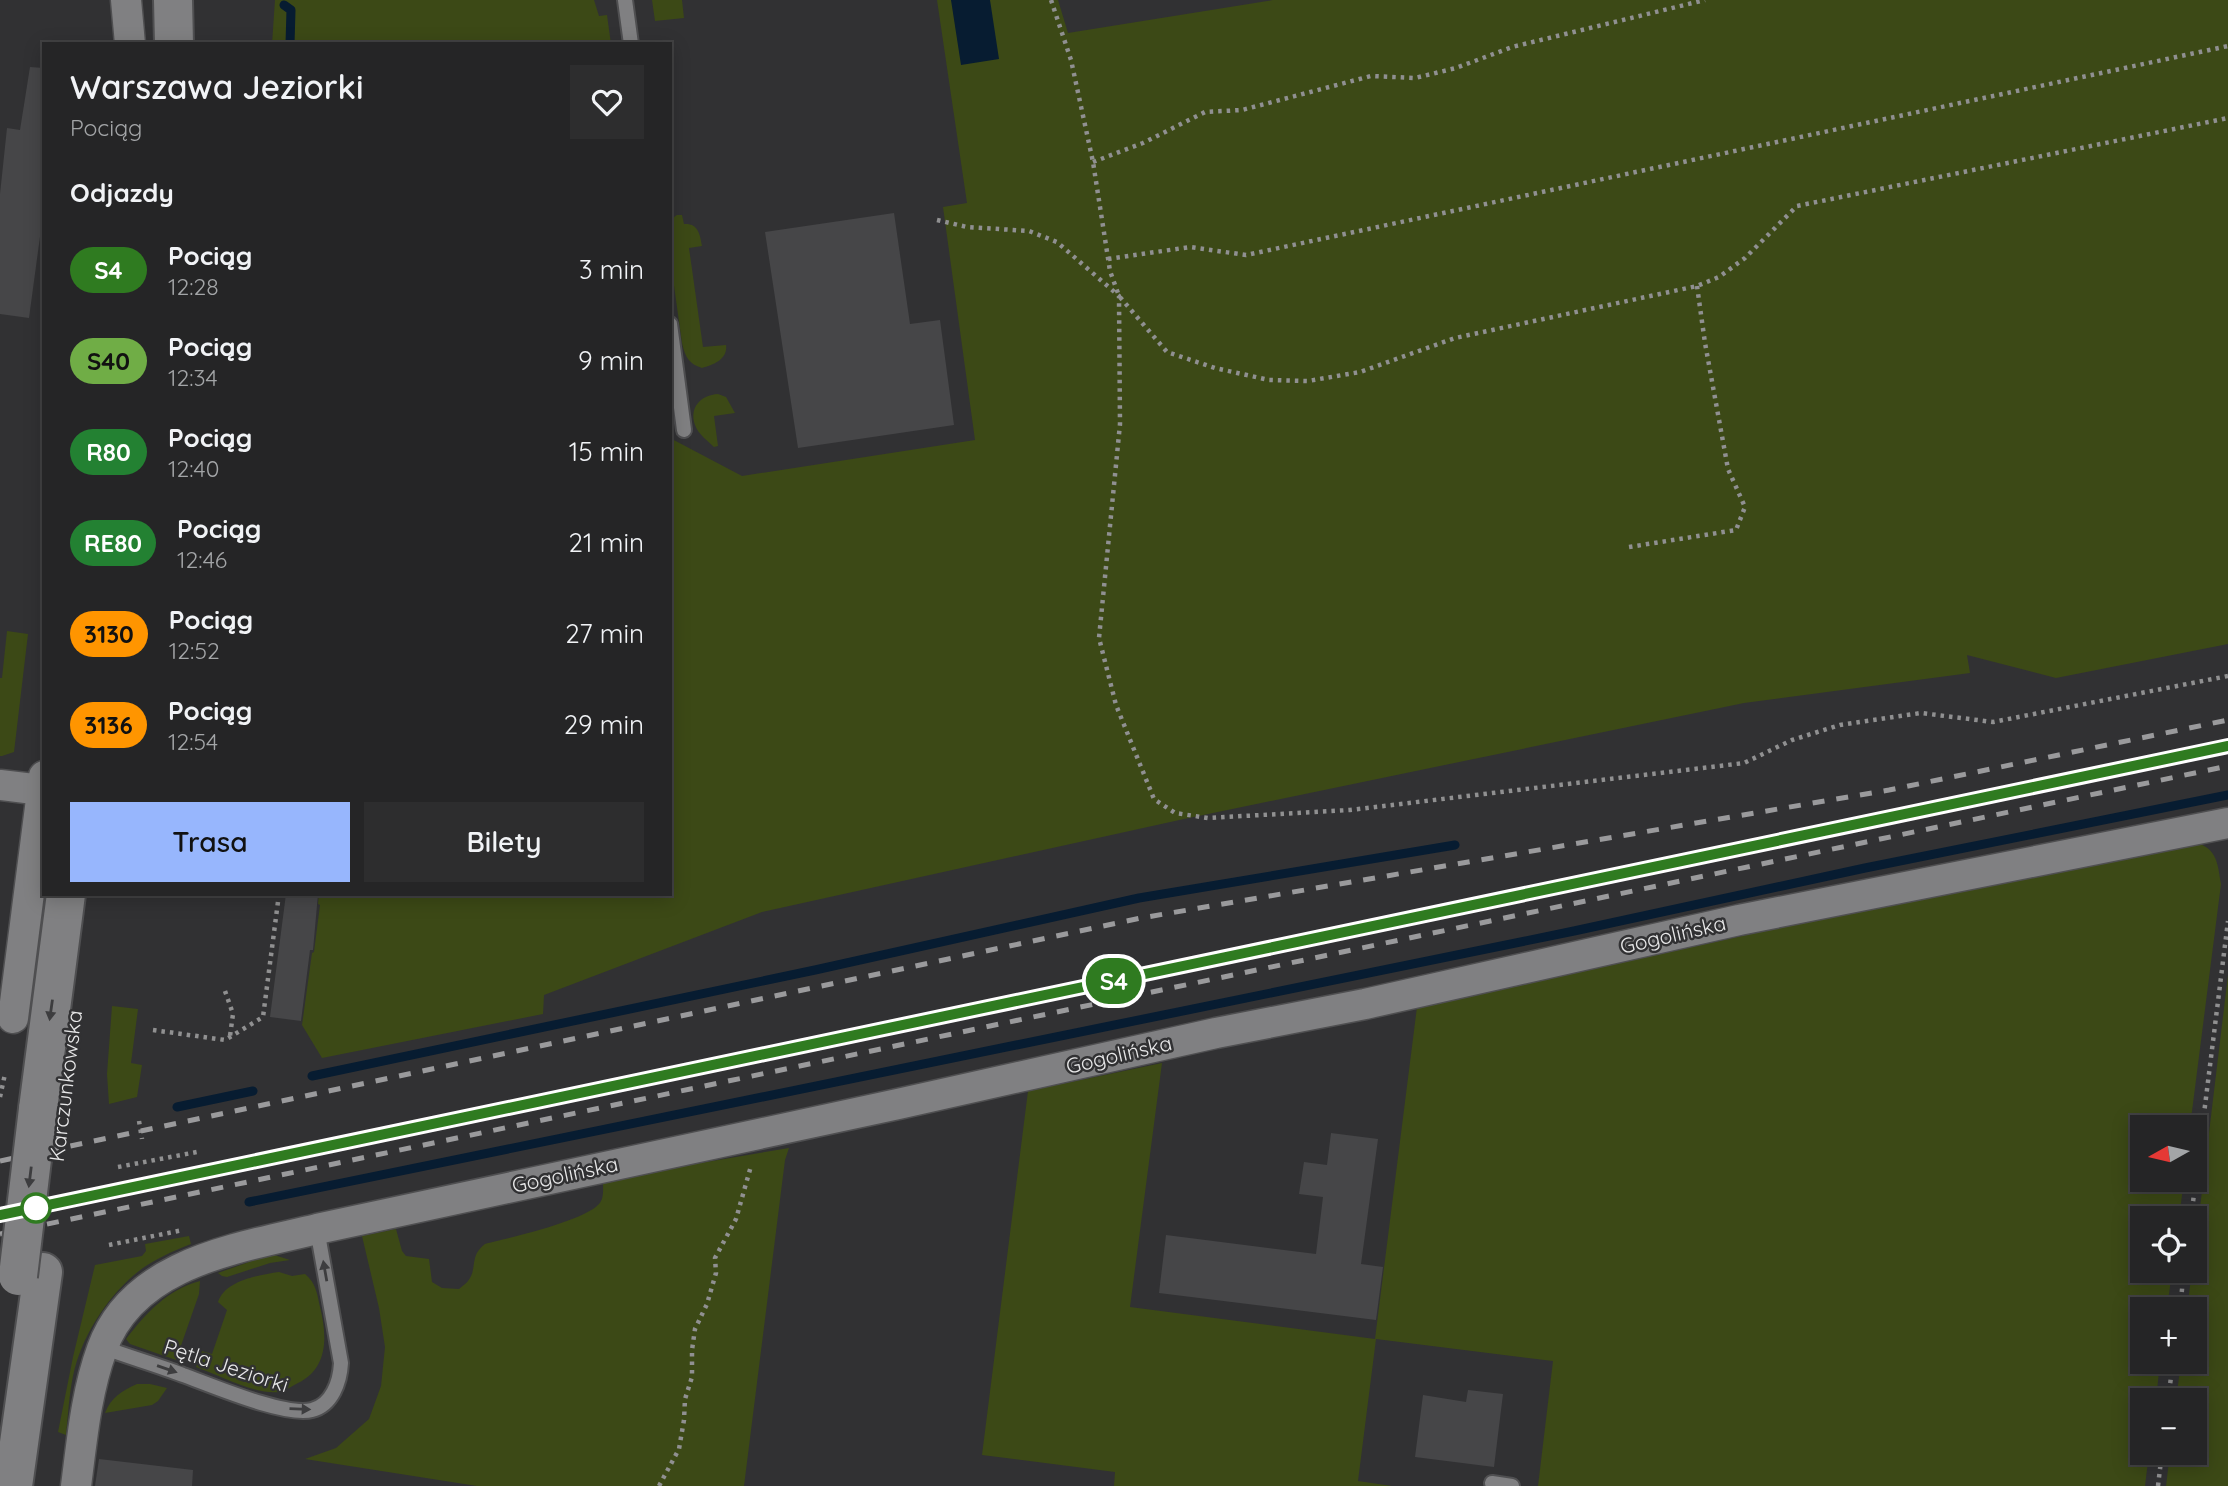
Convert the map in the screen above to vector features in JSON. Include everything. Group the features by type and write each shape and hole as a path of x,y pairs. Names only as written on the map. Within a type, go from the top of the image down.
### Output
{"street":[{"path":"126,0 130,42"},
{"path":"173,0 174,42"},
{"path":"191,0 191,42"},
{"path":"0,785 42,783"},
{"path":"13,1018 42,791"},
{"name":"Gogolińska","path":"76,1486 88,1402 102,1348 112,1326 126,1308 158,1279 222,1253 317,1229 1216,1033 1365,1004 1739,920 2228,823"},
{"name":"Karczunkowska","path":"13,1486 31,1274 51,1108 66,896"},
{"name":"Karczunkowska","path":"51,1108 90,896"},
{"name":"Karczunkowska","path":"0,1439 31,1274"}],"lane":[{"path":"625,0 631,42"},
{"path":"672,339 684,430"},
{"name":"Pętla Jeziorki","path":"102,1348 246,1398 296,1411 313,1410 322,1405 337,1386 341,1363 317,1229"},
{"path":"1492,1483 1513,1486"}],"path":[{"path":"1051,0 1071,60 1093,162 1108,259 1119,296 1120,424 1099,638 1116,705 1154,799 1175,813 1208,818 1350,810 1744,763 1792,740 1840,725 1921,713 1993,722 2228,676"},
{"path":"1093,162 1143,143 1205,112 1242,110 1371,76 1415,78 1456,68 1512,47 1705,0"},
{"path":"1108,259 1190,247 1246,255 2228,46"},
{"path":"937,220 967,227 1029,231 1056,242 1119,296 1167,352 1214,368 1269,380 1308,381 1360,372 1455,338 1697,286 1719,277 1745,258 1797,206 2228,118"},
{"path":"1629,547 1736,530 1745,508 1728,469 1697,286"},
{"path":"153,1030 225,1040 263,1017 279,896"},
{"path":"2192,1206 2228,921"},
{"path":"225,990 233,1014 230,1037"},
{"path":"139,1121 142,1139"},
{"path":"659,1486 679,1449 685,1399 692,1377 695,1329 707,1304 716,1273 715,1258 736,1219 761,1133"},
{"path":"118,1167 197,1152"},
{"path":"108,1245 183,1230"},
{"path":"2158,1486 2160,1465"}],"green space":[{"path":"275,0 594,0 599,16 607,15 611,42 272,42"},
{"path":"652,0 682,0 684,18 655,21"},
{"path":"937,0 1058,0 1068,33 1273,0 2228,0 2228,644 2056,678 1967,655 1970,673 1744,703 1184,819 762,912 544,995 543,1014 322,1058 302,1025 314,952 319,896 672,896 672,439 742,476 975,440 943,207 967,203"},
{"path":"682,215 684,224 695,227 702,246 689,248 703,347 726,345 722,358 702,368 688,359 682,343 672,271 672,219"},
{"path":"718,394 726,397 735,413 714,416 718,446 714,447 696,428 694,413 698,403 706,397"},
{"path":"7,631 28,634 14,752 0,756 0,678"},
{"path":"2200,844 2214,855 2221,884 2192,1115 2130,1115 2130,1192 2182,1192 2181,1206 2130,1206 2130,1283 2170,1283 2169,1297 2130,1297 2130,1374 2159,1374 2157,1388 2130,1388 2130,1465 2148,1465 2145,1486 1538,1486 1553,1361 1376,1339 1358,1481 1392,1486 1114,1486 1115,1472 982,1455 1028,1091 1162,1063 1130,1307 1375,1339 1417,1007 2068,865"},
{"path":"2228,975 2228,1486 2166,1486 2169,1465 2207,1465 2207,1388 2178,1388 2179,1374 2207,1374 2207,1297 2189,1297 2190,1283 2207,1283 2207,1206 2200,1206 2202,1192 2207,1192 2207,1149"},
{"path":"112,1006 138,1009 131,1063 142,1065 137,1097 109,1104 107,1074"},
{"path":"789,1148 785,1160 744,1486 477,1486 305,1459 336,1448 369,1419 381,1386 385,1347 362,1236 396,1229 406,1256 429,1259 432,1282 442,1288 459,1289 468,1282 477,1253 485,1244 578,1217 602,1200 603,1183"},
{"path":"189,1236 191,1244 140,1270 104,1308 88,1334 77,1362 66,1435 58,1432 95,1265 142,1256 146,1251 145,1244"},
{"path":"271,1254 290,1260 270,1263 227,1277 218,1273"},
{"path":"279,1272 292,1276 305,1274 316,1289 324,1339 316,1369 286,1390 269,1392 248,1388 196,1367 202,1351 212,1354 227,1310 218,1302 228,1288 244,1280"},
{"path":"200,1281 199,1294 176,1360 130,1344 126,1339 158,1304 178,1290"},
{"path":"137,1384 167,1388 152,1405 105,1413 118,1395"}],"water":[{"path":"951,0 990,0 999,59 961,65"}],"building":[{"path":"30,67 42,68 42,222 29,318 0,314 0,194 7,128 20,130"},
{"path":"894,213 910,324 940,320 954,425 798,448 765,232"},
{"path":"286,896 318,896 313,950 310,950 301,1021 270,1017"},
{"path":"1331,1133 1378,1139 1361,1264 1383,1267 1376,1320 1159,1293 1166,1235 1316,1254 1323,1197 1299,1194 1304,1162 1327,1165"},
{"path":"1468,1390 1503,1394 1494,1467 1415,1457 1423,1395 1466,1402"},
{"path":"99,1459 193,1470 192,1486 95,1486"}],"waterway":[{"path":"284,5 291,10 290,42"},
{"path":"249,1202 2228,795"},
{"path":"312,1076 815,970 1139,898 1455,845"},
{"path":"177,1107 253,1091"}],"railway":[{"path":"0,1161 1141,918 1889,790 2228,720"},
{"path":"0,1215 2228,746"},
{"path":"0,1234 2228,766"}],"train":[{"name":"S4","path":"0,1215 2228,746"}]}
